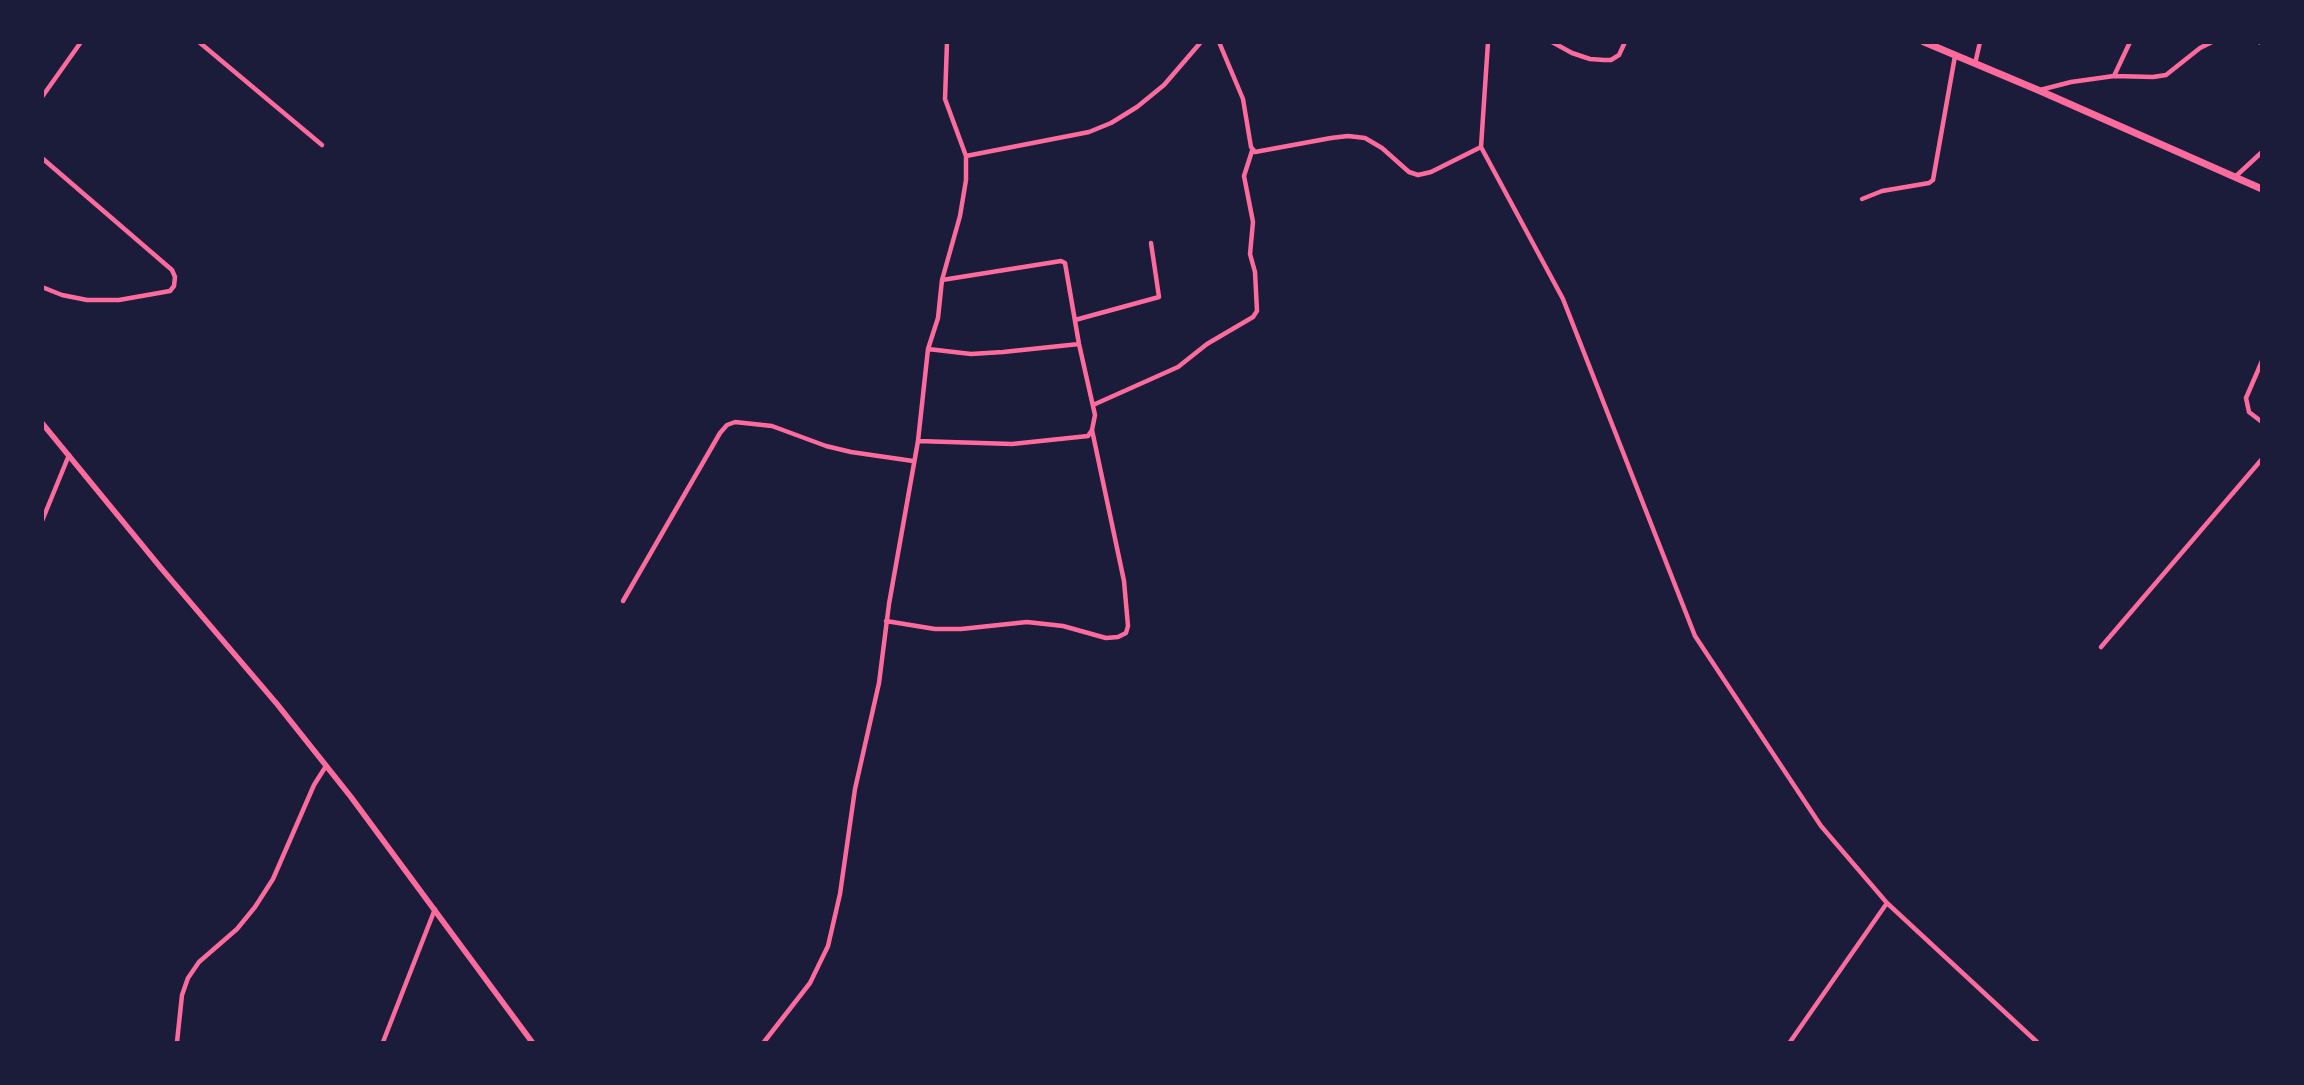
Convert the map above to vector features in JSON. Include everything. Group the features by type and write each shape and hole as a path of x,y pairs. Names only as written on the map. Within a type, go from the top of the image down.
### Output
{"main road":[{"path":"1924,42 2262,189"},
{"path":"42,422 326,766 435,909 532,1042"}],"street":[{"path":"42,97 81,42"},
{"path":"199,42 322,145"},
{"path":"764,1042 810,983 828,946 840,894 855,789 879,683 886,621 918,441 928,349 938,318 942,280 960,216 966,180 966,156 945,99 947,42"},
{"path":"966,156 1089,132 1111,122 1137,107 1164,85 1201,42"},
{"path":"1093,405 1178,366 1207,344 1253,317 1257,311 1255,272 1250,254 1253,222 1244,176 1252,150 1243,99 1219,42"},
{"path":"1488,42 1481,147 1562,300 1695,636 1821,826 1887,903 2037,1042"},
{"path":"1552,42 1572,53 1590,59 1604,60 1611,60 1619,55 1625,42"},
{"path":"1975,65 1980,42"},
{"path":"2114,76 2130,42"},
{"path":"2038,90 2071,82 2114,76 2152,77 2166,74 2200,48 2212,42"},
{"path":"1862,198 1882,191 1929,183 1932,180 1955,56"},
{"path":"1252,150 1258,153 1348,136 1365,138 1382,148 1409,172 1418,175 1431,172 1481,147"},
{"path":"2235,177 2262,152"},
{"path":"42,158 172,270 175,277 174,286 170,291 119,300 87,300 62,295 42,287"},
{"path":"1075,320 1159,297 1151,243"},
{"path":"918,441 1012,444 1088,436 1092,430 1096,415 1079,344 1066,266 1063,261 942,280"},
{"path":"928,349 979,353 1079,344"},
{"path":"2262,361 2246,398 2250,412 2262,422"},
{"path":"623,601 720,433 728,425 735,422 750,422 772,426 826,446 851,452 913,461"},
{"path":"886,621 935,629 962,629 1028,622 1063,626 1106,638 1118,637 1126,633 1129,616 1124,581 1092,430"},
{"path":"42,521 70,455"},
{"path":"2101,647 2262,460"},
{"path":"177,1042 182,995 188,978 199,962 237,929 255,907 273,879 314,785 326,766"},
{"path":"1790,1042 1887,903"},
{"path":"382,1042 435,909"}]}
